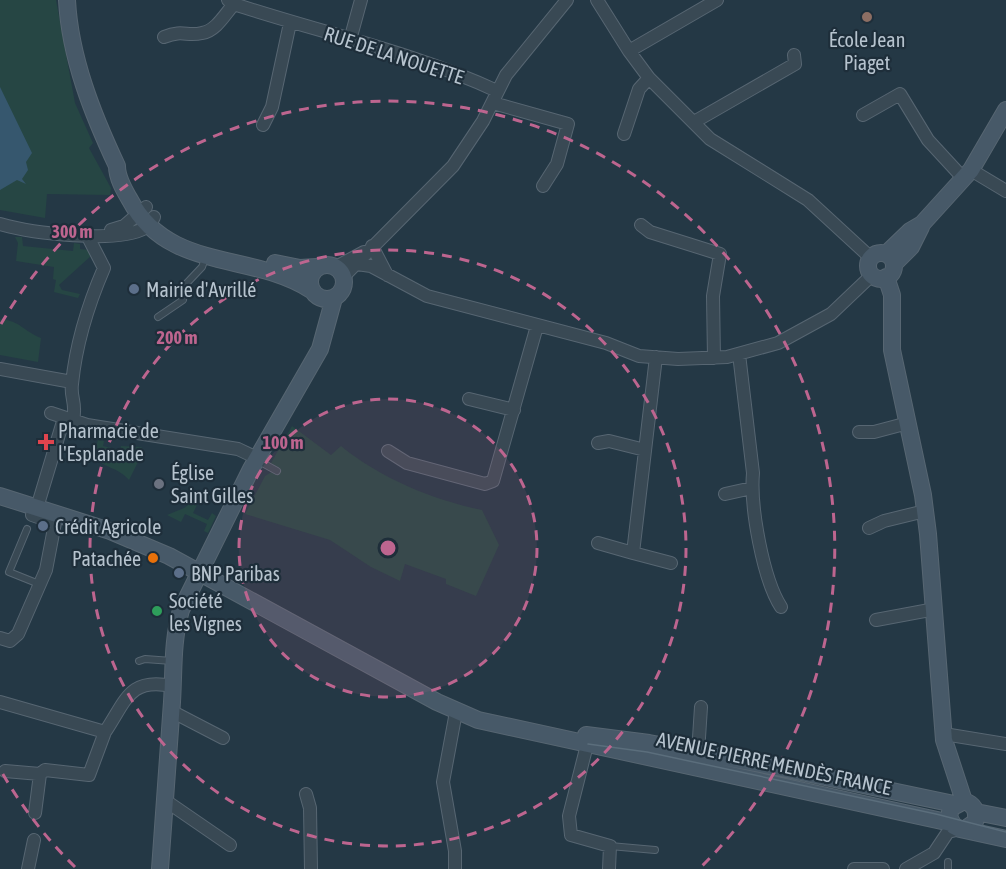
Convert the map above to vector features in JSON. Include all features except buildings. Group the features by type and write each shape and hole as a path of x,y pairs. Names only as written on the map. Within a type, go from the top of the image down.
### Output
{"main road":[{"path":"67,0 75,49 85,88 117,166 117,174 147,216 174,243 207,254 272,271 294,279 321,295 342,290 340,272 326,264 317,267 289,267 207,254"},
{"path":"965,806 949,812 959,827 975,822 965,806 944,734 925,511 891,340 892,295 882,266 911,247 922,224 967,174 1006,110"},
{"path":"160,869 174,634 181,610 200,568 256,459 320,349 327,321 321,295 309,279 317,267"},
{"path":"0,489 35,510"},
{"path":"0,496 35,510 115,533 200,568 453,702 481,712 589,740"},
{"path":"200,568 456,712 494,725 589,740"},
{"name":"AVENUE PIERRE MENDÈS FRANCE","path":"589,740 622,738 965,806 1006,818"},
{"name":"AVENUE PIERRE MENDÈS FRANCE","path":"589,740 1006,839"}],"street":[{"path":"350,40 361,0"},
{"path":"340,272 370,248 453,166 516,60 567,0"},
{"path":"357,264 371,266 427,296 606,343 639,356 714,358 739,354 778,343 818,323 882,266 808,200 710,139 649,78 628,51 597,0"},
{"path":"628,51 717,0"},
{"name":"RUE DE LA NOUETTE","path":"165,37 179,31 205,33 214,27 231,2 290,22 417,59 495,97 568,124 557,164 543,186"},
{"path":"263,125 272,107 290,22"},
{"path":"694,122 795,64 794,55"},
{"path":"624,134 639,89 649,78"},
{"path":"863,115 900,94 928,140 967,174 1006,191"},
{"path":"0,224 44,232 87,235 102,234 147,216"},
{"path":"641,225 650,232 720,254 712,296 714,358"},
{"path":"4,639 18,634 39,584 54,536 56,523 35,510 68,419 76,407 72,382 86,309 104,268 87,235"},
{"path":"340,272 357,264 370,248"},
{"path":"370,248 388,276"},
{"path":"388,451 407,463 485,484 490,483 495,476 537,326"},
{"path":"739,354 753,473 752,488 766,576 771,592 781,607"},
{"path":"633,553 656,357"},
{"path":"0,369 72,382"},
{"path":"469,399 514,410"},
{"path":"51,412 68,419 238,449 256,459"},
{"path":"860,432 874,432 908,423"},
{"path":"598,443 609,441 645,450"},
{"path":"725,494 752,488"},
{"path":"869,528 880,522 925,511"},
{"path":"598,543 671,563"},
{"path":"876,620 935,609"},
{"path":"34,813 40,774 45,770 89,775 105,732 132,690 142,684 172,686"},
{"path":"0,702 105,732"},
{"path":"698,753 701,707"},
{"path":"171,711 223,738"},
{"path":"455,869 455,850 443,782 456,712"},
{"path":"944,734 1006,744"},
{"path":"589,740 569,816 571,835 610,846 609,869"},
{"path":"6,771 40,774"},
{"path":"306,794 310,808 312,869"},
{"path":"165,801 230,845"},
{"path":"906,869 934,853 948,832 959,827"},
{"path":"28,869 34,840"},
{"path":"854,869 883,869"}],"lane":[{"path":"158,317 183,300 185,285 202,267 207,254"},
{"path":"256,459 277,471"},
{"path":"27,529 9,572 39,584"},
{"path":"139,661 145,659 172,661"},
{"path":"610,846 655,850"}],"green space":[{"path":"0,0 56,0 75,103 93,143 89,148 111,188 110,195 47,194 45,218 0,210"},
{"path":"15,237 22,237 23,246 73,251 74,243 80,244 80,249 89,250 92,255 59,285 62,290 80,294 78,298 54,292 56,280 53,279 54,267 16,261 18,243"},
{"path":"0,319 13,322 41,338 38,362 0,355"},
{"path":"292,426 331,455 341,446 356,458 390,478 426,494 482,510 499,545 476,596 446,584 446,579 405,564 400,581 371,567 330,540 245,514 265,476 273,471 271,463"},
{"path":"98,440 104,441 103,446 120,450 121,446 141,447 144,450 129,480 93,456"},
{"path":"196,499 199,501 193,513 208,520 212,513 216,516 208,533 204,531 207,524 185,514 181,522 167,515 184,508"}],"water":[{"path":"0,87 32,153 26,162 28,170 22,179 26,184 17,180 0,190"}],"tram line":[{"path":"588,744 647,752 936,814 1006,832"}],"place":[{"name":"École Jean Piaget","path":"867,17"},
{"name":"Mairie d'Avrillé","path":"134,289"},
{"name":"Pharmacie de l'Esplanade","path":"46,442"},
{"name":"Église Saint Gilles","path":"159,484"},
{"name":"Crédit Agricole","path":"43,526"},
{"name":"Patachée","path":"153,558"},
{"name":"BNP Paribas","path":"179,573"},
{"name":"Société les Vignes","path":"157,611"}]}
